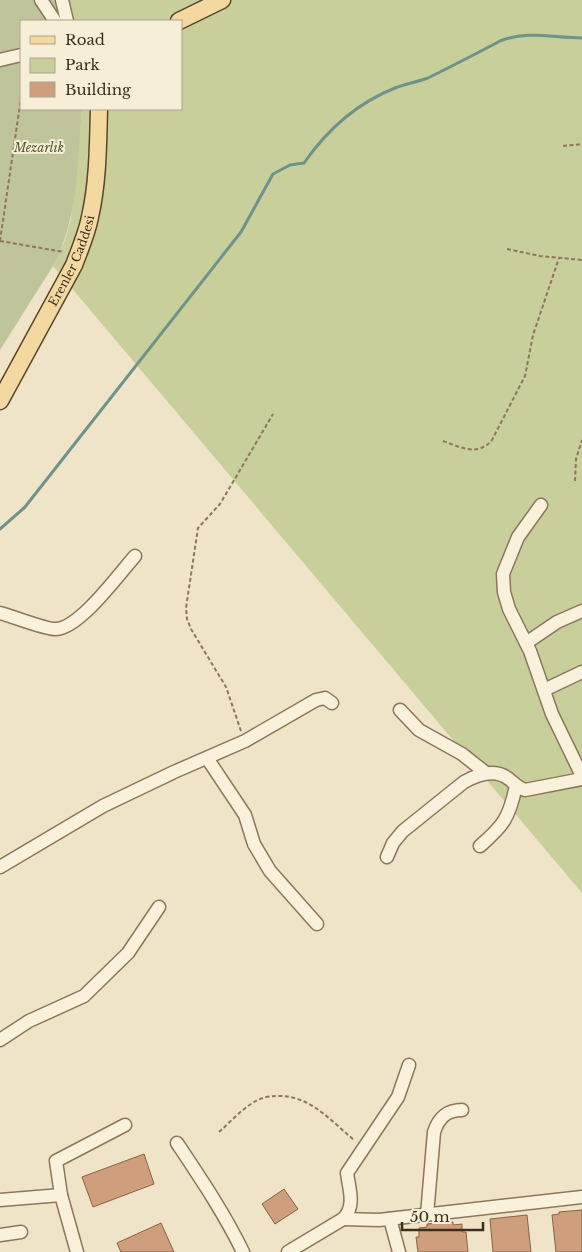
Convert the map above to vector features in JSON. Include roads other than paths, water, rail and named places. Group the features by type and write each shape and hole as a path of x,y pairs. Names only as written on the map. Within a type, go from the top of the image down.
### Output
{"main road":[{"path":"181,20 222,0"},
{"name":"Erenler Caddesi","path":"0,401 74,265 78,254 90,218 96,172 99,110"}],"street":[{"path":"41,0 54,20"},
{"path":"62,0 67,20"},
{"path":"0,60 20,55"},
{"path":"387,858 393,843 403,831 464,782 476,776 486,773 504,775 516,786 525,790 582,777 552,714 526,643 509,609 504,592 503,574 518,537 541,505"},
{"path":"0,613 55,629 70,626 89,609 135,556"},
{"path":"526,643 557,622 582,611"},
{"path":"544,690 582,672"},
{"path":"0,867 103,806 245,741 316,700 325,698 332,703"},
{"path":"400,710 419,730 462,754 486,773"},
{"path":"207,758 245,816 254,844 270,871 317,924"},
{"path":"480,846 506,820 516,786"},
{"path":"0,1040 28,1022 84,996 128,954 159,907"},
{"path":"288,1252 343,1219 347,1214 352,1202 347,1173 398,1097 409,1065"},
{"path":"427,1215 434,1132 437,1123 448,1112 462,1110"},
{"path":"78,1252 61,1195 56,1161 125,1125"},
{"path":"176,1143 219,1207 243,1252"},
{"path":"0,1200 61,1195"},
{"path":"343,1219 390,1219 582,1198"},
{"path":"390,1219 399,1252"},
{"path":"0,1235 21,1232"}],"waterway":[{"path":"0,529 25,507 241,232 273,174 290,165 304,163 333,129 368,101 395,88 428,78 500,41 530,35 582,38"}],"park label":[{"name":"Mezarlık","path":"39,148"}]}
